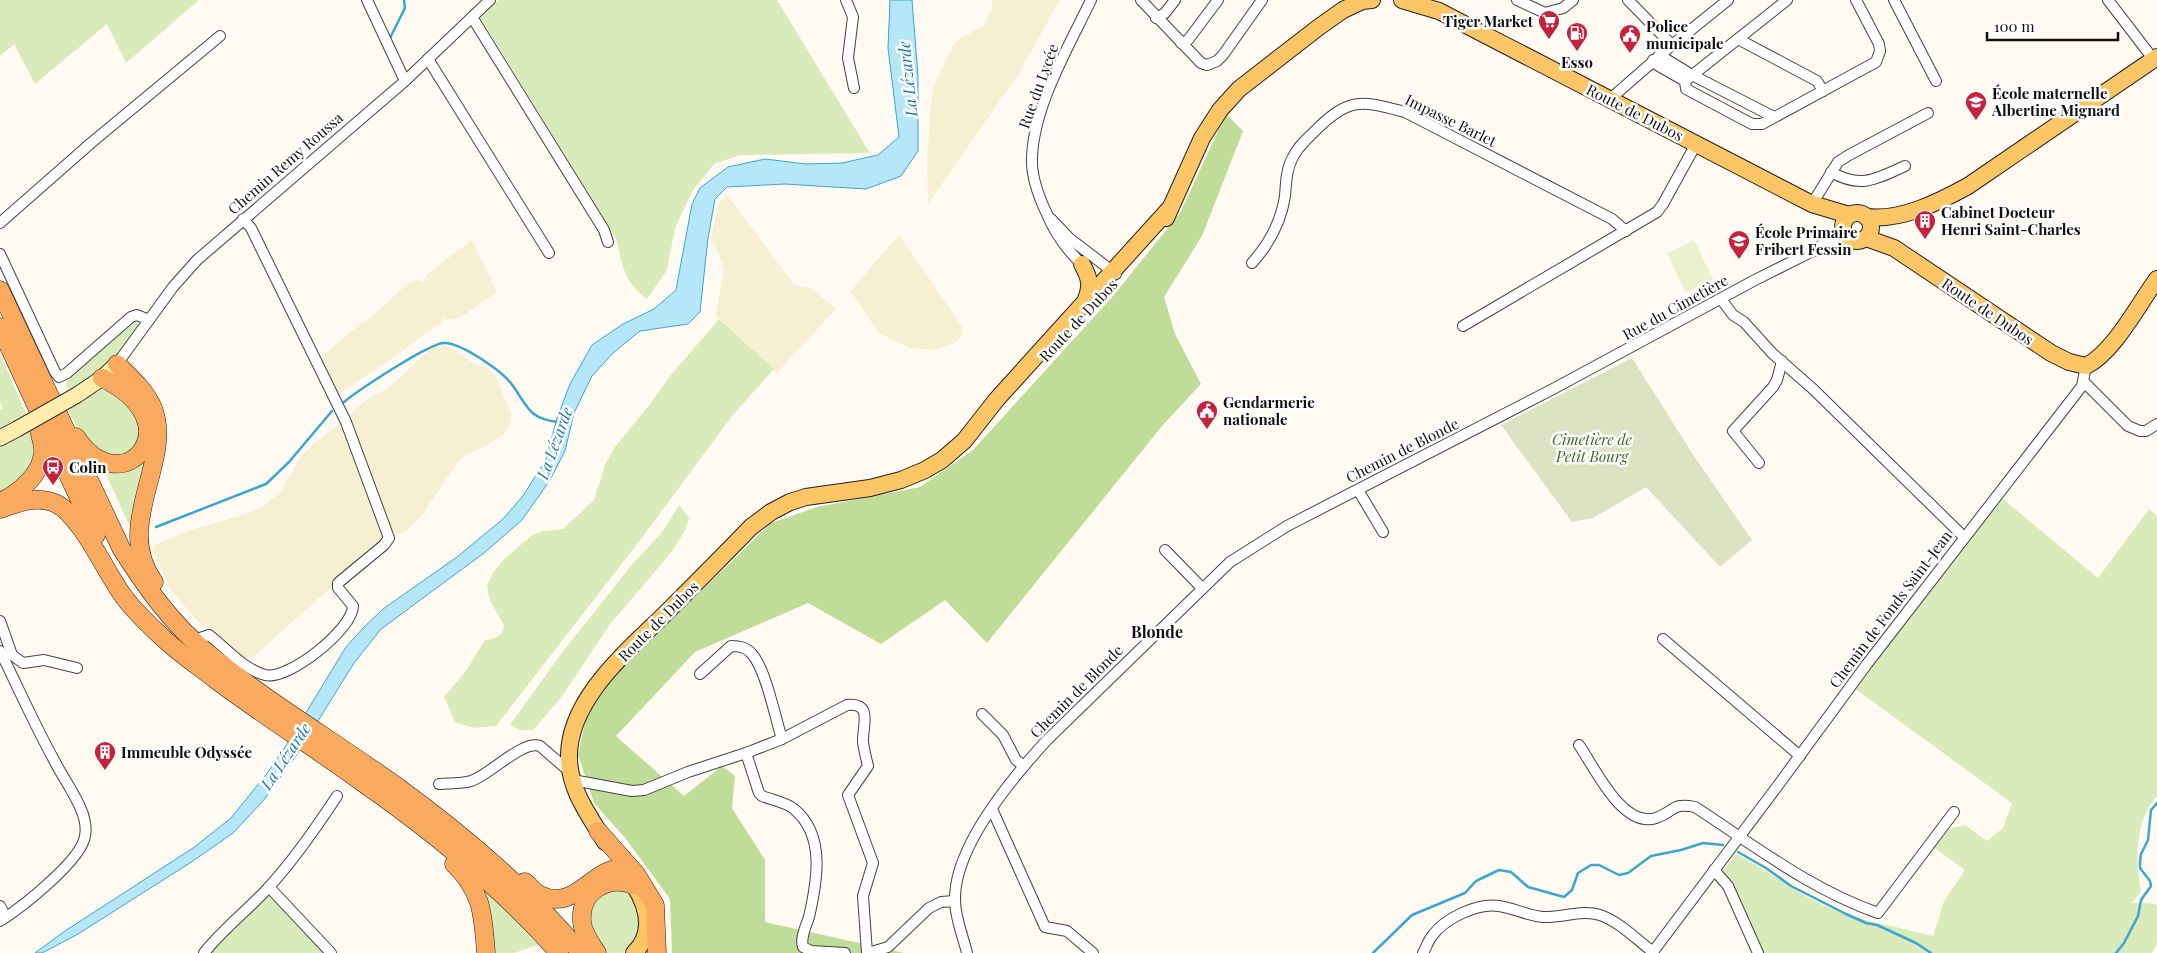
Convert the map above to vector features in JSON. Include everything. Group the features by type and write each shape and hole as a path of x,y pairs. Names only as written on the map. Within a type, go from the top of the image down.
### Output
{"highway":[{"path":"0,290 121,548 144,586 171,617 202,659"},
{"path":"0,502 18,492 27,483 36,472 44,452 39,430 19,385 1,329"},
{"path":"1,329 101,545 132,594 153,621 269,709 328,748 429,803 540,896 556,898 570,896 612,868 623,868"},
{"path":"19,330 86,451 103,462 114,465 135,457 145,447 148,436 148,421 130,395 102,378"},
{"path":"117,364 148,398 158,428 139,529 141,554 152,579 197,639 202,659"},
{"path":"0,509 21,501 34,500 49,501 66,509 77,523 124,598 144,621 202,659"},
{"path":"328,748 359,779 456,866 469,881 482,909 486,953"},
{"path":"359,779 427,829 464,860 511,903 559,953"},
{"path":"399,788 491,863 531,900 581,953"},
{"path":"602,837 606,861 603,873"},
{"path":"602,837 636,874 655,905 658,953"},
{"path":"598,953 589,941 582,924 582,912 586,900 595,890 614,881 624,881 634,886"}],"main road":[{"name":"Route de Dubos","path":"978,425 1001,404 1170,208 1202,138 1220,110 1240,89 1344,10 1362,1 1372,0"},
{"name":"Route de Dubos","path":"1402,0 1439,11 1812,204 1851,230 1894,248 2085,374"},
{"path":"1851,230 1869,234 1871,225 1866,217 1883,219 1906,214 1952,195 2155,58"},
{"path":"1082,264 1090,281 1090,290 1086,298"},
{"name":"Route de Dubos","path":"634,953 645,939 648,922 644,905 623,868 579,800 571,777 569,749 573,728 581,710 604,675 752,526 770,512 790,502 806,497 870,488 901,480 942,460 964,441 997,399 1086,298 1110,279"},
{"path":"2085,374 2108,349 2157,279"},
{"path":"0,438 77,395 102,378 117,364"}],"street":[{"path":"368,0 405,81"},
{"name":"Chemin Remy Roussa","path":"117,364 173,286 197,260 405,81 490,0"},
{"path":"846,0 853,16 848,58 854,88"},
{"name":"Rue du Lycée","path":"1091,0 1054,79 1043,109 1034,141 1033,170 1038,193 1057,236 1082,264 1110,279"},
{"path":"1141,0 1200,63 1207,66 1223,55 1262,0"},
{"path":"1156,18 1165,13 1175,0"},
{"path":"1181,43 1188,40 1218,0"},
{"path":"1517,0 1545,13 1558,10 1573,0"},
{"path":"1628,0 1672,45"},
{"path":"1609,100 1656,58 1728,0"},
{"path":"1787,0 1688,78 1686,89 1752,124 1762,124 1871,66 1879,58 1880,44 1856,0"},
{"path":"1894,0 1936,81"},
{"path":"2108,0 2155,58"},
{"path":"472,17 604,230 608,242"},
{"path":"0,223 220,36"},
{"path":"1738,39 1817,81 1823,90"},
{"path":"1656,58 1657,65 1774,117"},
{"path":"428,59 549,253"},
{"name":"Impasse Barlet","path":"1252,263 1278,226 1288,169 1298,148 1336,112 1355,104 1374,104 1405,112 1612,218 1626,231"},
{"path":"1812,204 1838,162 1849,154 1928,114"},
{"path":"1463,326 1657,212 1696,144"},
{"path":"1831,172 1856,182 1874,180 1905,166"},
{"name":"Rue du Lycée","path":"1047,214 1110,279"},
{"path":"197,639 209,636 254,671 267,675 282,674 300,664 346,623 353,612 353,606 338,588 338,583 384,545 389,538 346,422 251,228 243,219"},
{"name":"Rue du Cimetière","path":"1553,389 1851,230"},
{"name":"Rue du Cimetière","path":"1812,252 1834,244 1851,230"},
{"path":"0,254 59,377 67,373 131,317 137,315 149,320"},
{"path":"1721,299 1733,315 1741,320 1964,536"},
{"path":"1759,462 1733,432 1773,387 1779,375 1782,361"},
{"path":"2085,374 2133,429 2146,431 2157,424"},
{"name":"Chemin de Fonds Saint-Jean","path":"1652,952 2085,374"},
{"name":"Chemin de Blonde","path":"967,953 955,901 957,881 964,856 992,809 1024,766 1048,740 1202,588 1230,562 1287,526 1553,389"},
{"path":"1358,490 1383,532"},
{"path":"1165,550 1202,588"},
{"path":"0,621 12,655 23,663 44,660 77,668"},
{"path":"1662,639 1800,756"},
{"path":"700,674 725,649 731,646 744,647 758,663 782,739"},
{"path":"0,651 45,744 81,807 86,837 77,856 69,864 3,919 0,906"},
{"path":"439,784 470,782 483,776 525,747 534,745 540,746 571,777 578,781 638,791 657,786 688,772 782,739 847,705 857,706 865,714 863,742 868,766 848,795 873,863 863,896 868,953 888,947 929,908 941,902 955,901"},
{"path":"982,714 1003,735 1016,760 1024,766"},
{"path":"1579,745 1592,762 1595,773 1615,798 1626,809 1637,816 1646,819 1657,818 1672,808 1683,804 1696,807 1809,882 1878,913 1954,812"},
{"path":"746,753 758,793 793,808 808,825 815,844 815,881 802,940 803,947 811,952 845,953"},
{"path":"204,953 214,940 269,887 314,832 338,796"},
{"path":"992,809 1045,927 1067,931 1093,953"},
{"path":"1714,870 1728,886 1758,953"},
{"path":"269,887 331,953"},
{"path":"1423,953 1431,936 1441,926 1460,914 1483,906 1499,906 1542,916 1585,913 1598,915 1613,921 1652,952"}],"shaded area":[{"path":"991,0 1060,0 1018,75 928,204 927,161 931,101 935,83 952,47 959,39 984,25 993,7"},
{"path":"728,196 794,285 811,288 836,309 777,373 716,315 724,270 715,244 710,242 719,202"},
{"path":"899,235 963,328 961,337 955,343 934,350 910,348 879,333 850,291"},
{"path":"472,240 497,292 460,318 447,320 444,318 442,322 388,361 339,394 333,395 317,361 361,323 372,317 407,284 418,280 424,282 426,275"},
{"path":"445,346 454,349 474,364 488,368 495,375 511,413 510,424 503,435 488,445 466,455 457,463 423,514 408,529 397,535 389,536 253,657 239,661 205,629 172,592 152,551 155,545 185,532 262,507 280,492 302,455 315,443 343,421 346,422 355,409 369,398 384,391 434,347"}],"green space":[{"path":"0,0 199,0 126,63 107,24 35,84 14,44 0,56"},
{"path":"499,0 777,0 870,153 740,155 714,164 693,190 675,228 667,270 647,299 633,286 622,265 616,238 480,17"},
{"path":"1226,114 1243,131 1202,236 1164,297 1175,334 1201,384 1162,426 987,643 945,600 881,644 808,603 695,652 616,736 684,796 722,766 735,776 732,808 765,860 765,922 904,953 672,953 670,899 626,839 594,803 578,755 587,714 609,681 771,523 817,507 920,487 973,450 1113,296 1180,213"},
{"path":"1694,240 1713,279 1686,293 1667,253"},
{"path":"719,319 774,369 732,416 644,535 496,726 474,728 455,722 444,697 465,672 485,640 497,636 502,632 504,626 489,598 487,585 493,573 503,560 531,536 542,531 563,529 594,500 605,465 614,448 670,376"},
{"path":"136,321 139,327 122,350 100,374 72,390 66,387 68,378"},
{"path":"0,354 27,416 0,431 0,410 3,409 0,402"},
{"name":"Cimetière de Petit Bourg","path":"1632,358 1694,456 1752,540 1720,567 1646,487 1593,518 1572,522 1501,425"},
{"path":"102,390 116,394 126,401 142,422 138,446 116,459 85,442 66,407"},
{"path":"34,426 36,452 31,469 19,483 0,499 0,446"},
{"path":"149,455 134,536 104,470"},
{"path":"2002,498 2098,578 2149,509 2157,516 2157,796 2144,817 2138,841 2138,867 2141,891 2132,903 2157,905 2157,943 2152,953 1758,953 1719,876 1736,854 1808,897 1832,909 1933,936 1944,901 1965,870 1933,847 1951,828 1965,825 1987,841 2003,828 2012,803 1854,688"},
{"path":"679,505 689,518 685,531 670,554 611,623 560,699 533,730 520,730 510,725 561,654 630,567 663,531"},
{"path":"269,887 331,953 204,953"},
{"path":"625,887 636,904 638,912 639,921 636,937 623,953 604,953 593,931 590,909 597,893"},
{"path":"485,889 538,945 514,953 493,953 483,891"}],"water":[{"name":"La Lézarde","path":"890,0 912,0 918,76 918,151 901,176 866,189 785,184 727,187 715,199 708,238 700,312 688,324 640,331 613,353 592,376 574,413 565,451 550,480 522,520 484,553 381,629 354,663 298,753 263,801 233,833 193,861 78,934 42,953 35,953 65,931 193,848 231,818 268,772 346,647 364,627 383,609 457,557 503,519 523,496 546,459 557,418 570,384 592,345 623,324 654,309 676,290 692,204 700,188 728,167 765,159 806,164 842,163 878,155 899,137 888,48"}],"waterway":[{"path":"390,38 405,8 404,0"},
{"name":"La Lézarde","path":"344,402 408,360 443,343 459,347 481,359 508,380 530,411 541,418 558,422"},
{"path":"156,527 266,484 289,462 332,411"},
{"path":"2116,953 2124,943 2138,916 2141,900 2151,886 2150,881 2140,868 2140,862 2141,854 2148,840 2151,810 2157,803"},
{"path":"1373,953 1412,915 1465,893 1476,881 1499,870 1511,872 1528,887 1564,897 1572,890 1578,873 1591,865 1599,865 1619,875 1628,873 1651,856 1703,843 1723,845"},
{"path":"1738,852 1766,868 1791,886 1846,914 1866,923 1877,925 1916,943 1931,953"}],"place":[{"name":"Tiger Market","path":"1549,40"},
{"name":"Esso","path":"1577,52"},
{"name":"Police municipale","path":"1630,54"},
{"name":"École maternelle Albertine Mignard","path":"1976,121"},
{"name":"Cabinet Docteur Henri Saint-Charles","path":"1925,240"},
{"name":"École Primaire Fribert Fessin","path":"1739,260"},
{"name":"Gendarmerie nationale","path":"1207,430"},
{"name":"Colin","path":"53,486"},
{"name":"Immeuble Odyssée","path":"105,771"}],"district":[{"name":"Blonde","path":"1157,631"}]}
